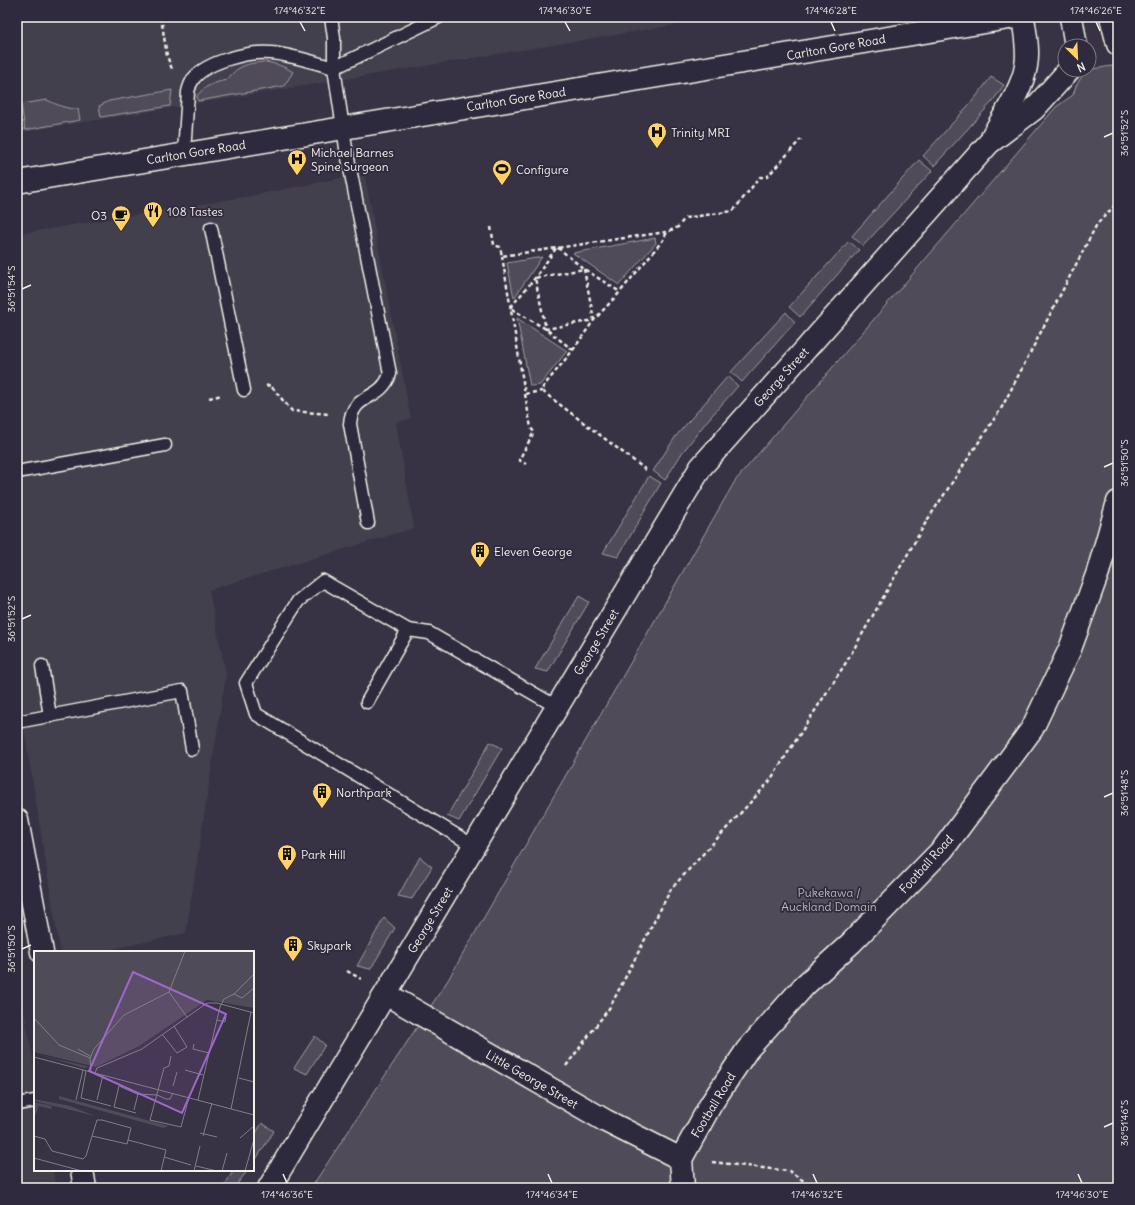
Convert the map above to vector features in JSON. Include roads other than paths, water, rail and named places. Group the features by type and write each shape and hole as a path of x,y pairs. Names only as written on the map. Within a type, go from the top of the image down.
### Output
{"street":[{"name":"Carlton Gore Road","path":"17,182 972,21 1015,17"},
{"name":"George Street","path":"989,144 1017,92 1026,67 1027,48 1023,17"},
{"path":"1071,17 1075,38"},
{"path":"1111,17 1118,44"},
{"name":"George Street","path":"269,1188 701,467 989,144 1034,109 1062,78"},
{"name":"Football Road","path":"683,1188 682,1159 711,1104 748,1050 805,985 851,943 943,849 1032,729 1070,649 1098,572 1118,502"},
{"path":"17,820 42,951"},
{"name":"Little George Street","path":"386,994 606,1121 682,1159"},
{"path":"82,1171 85,1188"}],"lane":[{"path":"331,17 334,38 334,68 343,127 390,374 388,381 383,388 359,403 351,416 350,424 368,523"},
{"path":"184,153 188,92 190,84 204,69 227,59 256,53 270,53 290,56 334,68 438,17"},
{"path":"211,228 244,390"},
{"path":"17,472 165,445"},
{"path":"474,846 256,714 246,683 298,600 323,581 408,630 429,633 557,708"},
{"path":"367,702 408,630"},
{"path":"42,666 50,716"},
{"path":"17,722 182,691 192,749"},
{"path":"17,1104 34,1101"}],"place":[{"name":"Trinity MRI","path":"657,149"},
{"name":"Michael Barnes Spine Surgeon","path":"297,176"},
{"name":"Configure","path":"502,186"},
{"name":"108 Tastes","path":"153,228"},
{"name":"O3","path":"121,232"},
{"name":"Eleven George","path":"480,568"},
{"name":"Northpark","path":"322,809"},
{"name":"Park Hill","path":"287,871"},
{"name":"Skypark","path":"293,962"}],"park label":[{"name":"Pukekawa / Auckland Domain","path":"829,899"}]}
